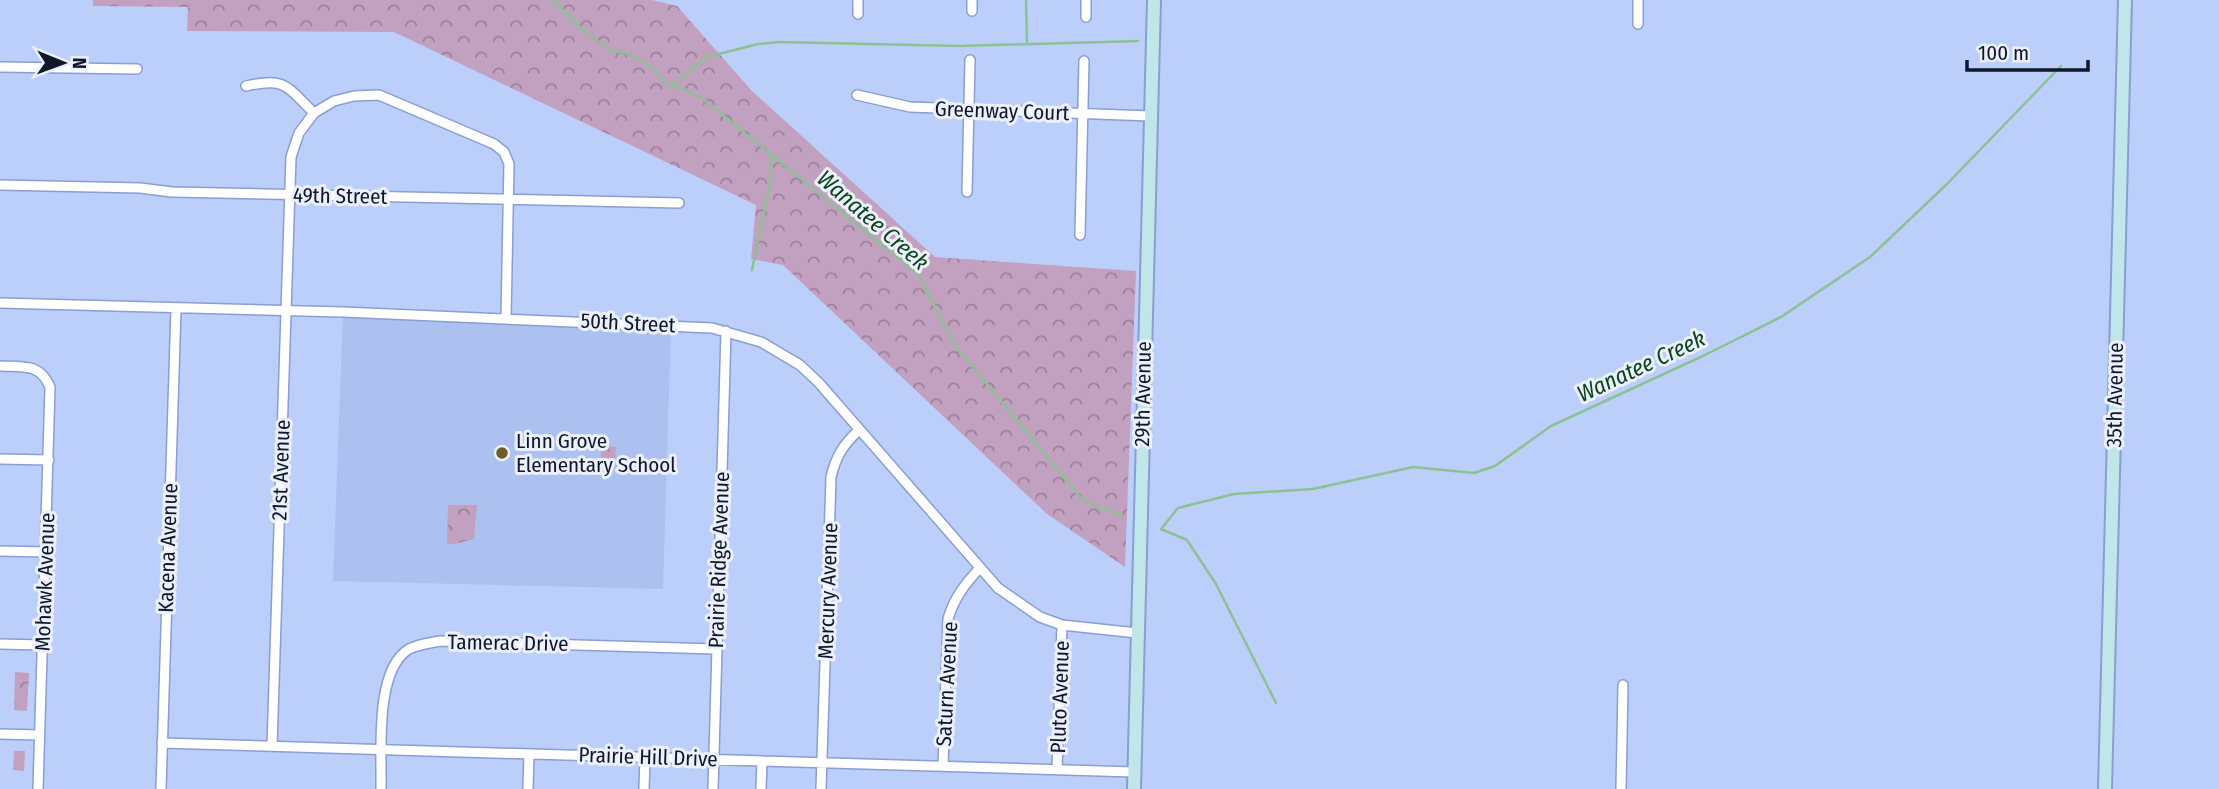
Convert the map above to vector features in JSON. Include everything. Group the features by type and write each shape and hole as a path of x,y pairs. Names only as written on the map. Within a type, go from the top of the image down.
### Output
{"street":[{"path":"858,13 859,0"},
{"path":"972,0 972,11"},
{"path":"1086,0 1086,17"},
{"name":"29th Avenue","path":"1134,789 1154,0"},
{"path":"1638,0 1638,24"},
{"name":"35th Avenue","path":"2105,789 2125,0"},
{"path":"967,192 970,60"},
{"path":"1080,234 1084,61"},
{"path":"0,67 137,69"},
{"path":"246,86 271,80 284,85 314,113 334,102 354,96 379,95 495,144 504,152 509,164 510,200 506,318"},
{"name":"Greenway Court","path":"857,95 910,107 1150,116"},
{"name":"21st Avenue","path":"272,746 291,157 299,133 314,113"},
{"name":"49th Street","path":"0,185 140,188 172,192 680,204"},
{"name":"50th Street","path":"0,303 506,318 685,326 726,331 761,342 800,365 998,588 1040,617 1062,625 1137,633"},
{"name":"Kacena Avenue","path":"160,789 176,307"},
{"name":"Prairie Ridge Avenue","path":"713,789 726,331"},
{"name":"Mohawk Avenue","path":"0,366 36,370 45,376 51,398 38,789"},
{"name":"Mercury Avenue","path":"821,789 831,477 836,455 859,430"},
{"path":"0,459 49,460"},
{"path":"0,551 46,552"},
{"name":"Saturn Avenue","path":"943,766 948,619 953,603 964,585 979,569"},
{"name":"Pluto Avenue","path":"1057,769 1062,625"},
{"name":"Tamerac Drive","path":"381,789 383,697 386,681 395,663 407,650 440,641 716,649"},
{"path":"0,644 43,645"},
{"path":"1621,789 1623,685"},
{"path":"0,734 39,735"},
{"name":"Prairie Hill Drive","path":"162,743 1134,772"},
{"path":"527,789 529,754"},
{"path":"644,789 645,757"},
{"path":"761,789 762,761"}],"shaded area":[{"name":"Linn Grove Elementary School","path":"343,312 671,325 663,589 333,581"}],"green space":[{"path":"93,0 652,0 677,6 752,91 935,257 1136,271 1125,567 1047,514 783,265 751,259 756,205 394,32 187,31 188,7 93,6"},
{"path":"601,445 616,447 615,465 601,464"},
{"path":"448,505 477,505 474,539 447,544"},
{"path":"15,672 29,673 27,711 14,710"},
{"path":"14,751 25,751 24,771 13,770"}],"waterway":[{"name":"Wanatee Creek","path":"553,0 585,32 612,51 630,54 655,70 668,86 684,89 703,99 919,275 953,343 1081,498 1096,507 1121,514"},
{"path":"1026,0 1027,44"},
{"path":"671,86 707,57 758,44 780,42 960,46 1138,41"},
{"name":"Wanatee Creek","path":"1276,703 1216,584 1187,540 1161,529 1178,508 1234,494 1313,489 1413,467 1474,473 1495,466 1551,426 1781,317 1870,257 1946,185 2061,66"},
{"path":"752,270 771,179 771,156"}],"place":[{"name":"Linn Grove Elementary School","path":"502,453"}]}
